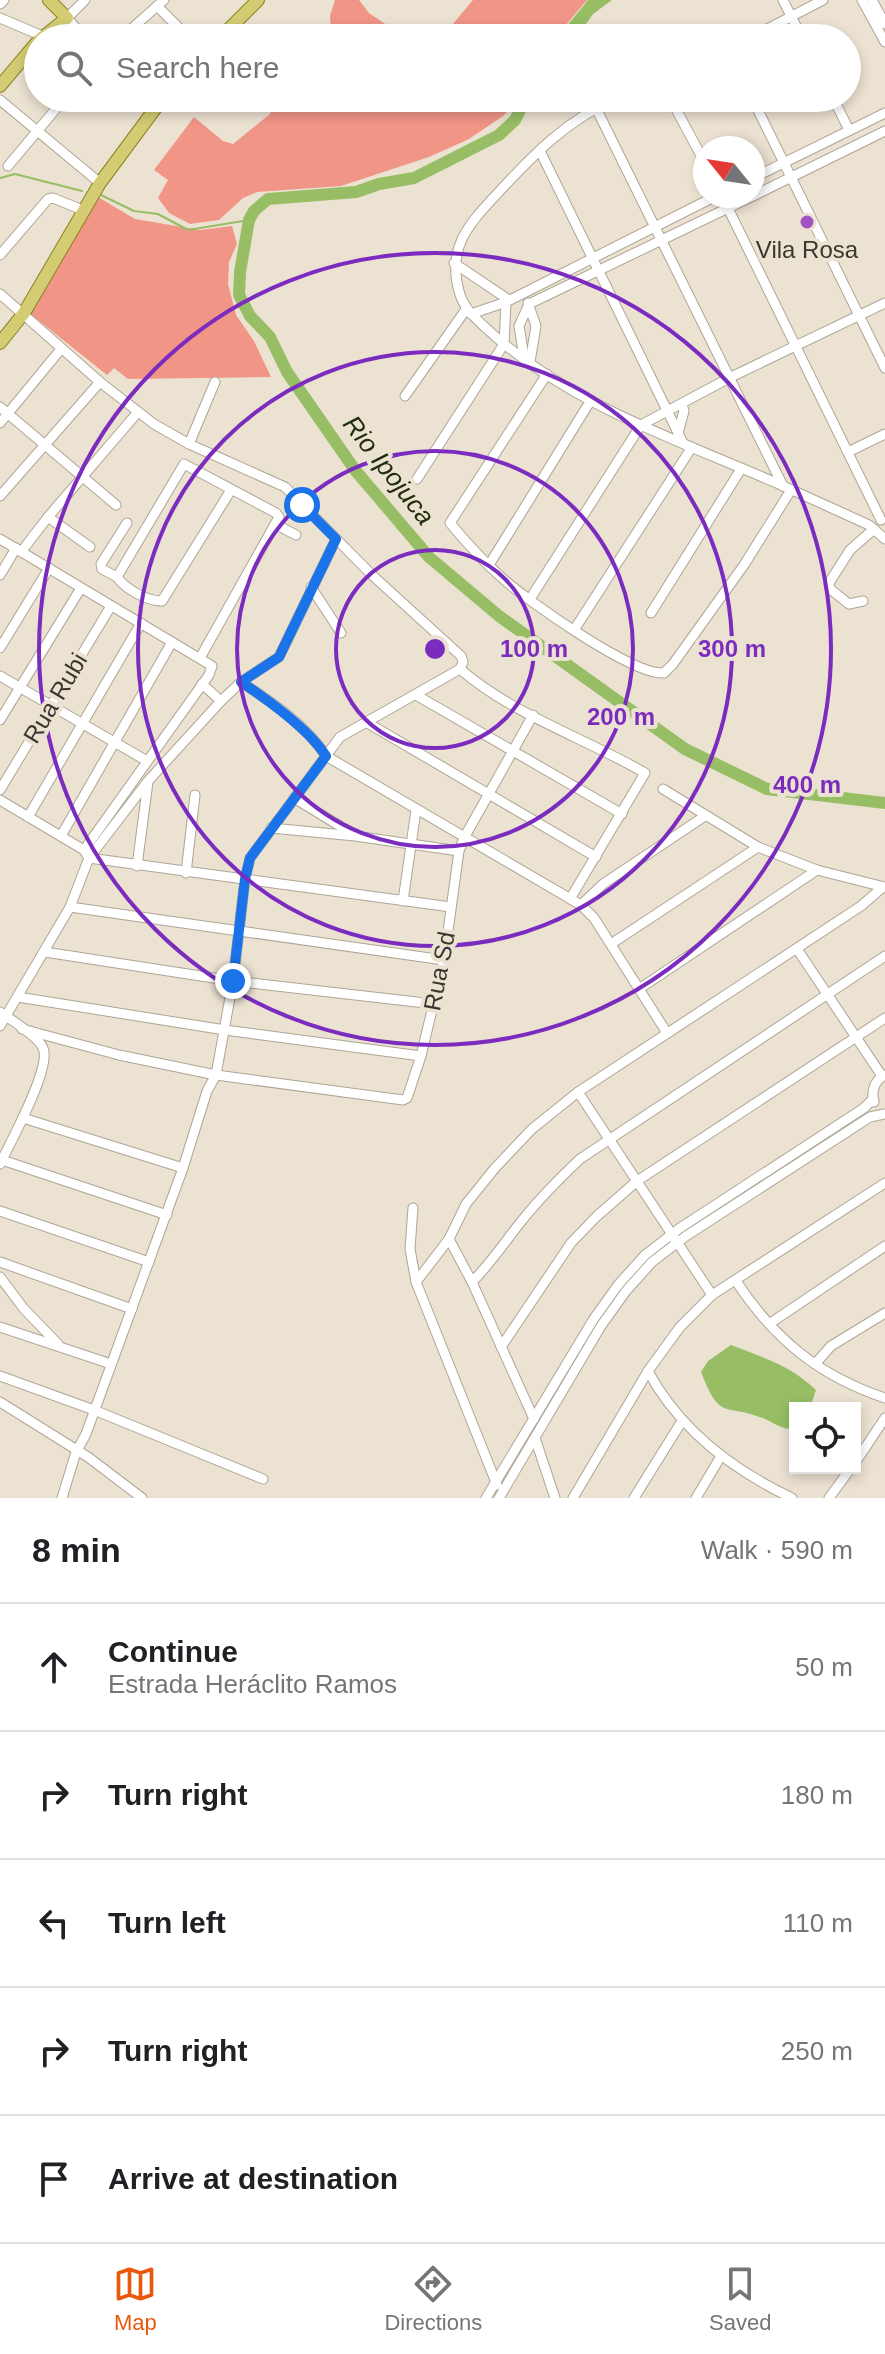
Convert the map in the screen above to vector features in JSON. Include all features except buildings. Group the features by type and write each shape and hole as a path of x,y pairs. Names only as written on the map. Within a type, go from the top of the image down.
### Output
{"main road":[{"path":"49,0 67,18 60,24"},
{"path":"233,24 253,2"},
{"path":"0,86 24,59"},
{"path":"0,343 24,313 100,183 153,112"}],"street":[{"path":"72,24 67,18 85,0"},
{"path":"783,0 795,24"},
{"path":"776,24 823,0"},
{"path":"862,0 885,42"},
{"path":"872,0 885,24"},
{"path":"137,24 160,3 177,24"},
{"path":"0,18 24,29"},
{"path":"0,100 100,183"},
{"path":"8,166 53,112"},
{"path":"590,112 564,128 522,167 464,231 454,263 459,291 469,311 504,344 591,400 872,527 885,539"},
{"path":"598,112 787,488"},
{"path":"678,112 693,141"},
{"path":"759,112 885,368"},
{"path":"840,112 849,130"},
{"path":"765,172 885,113"},
{"path":"765,190 885,131"},
{"path":"540,151 667,411 687,445"},
{"path":"0,255 44,203 53,198 85,211"},
{"path":"405,396 469,311 508,301 693,208"},
{"path":"527,360 519,326 529,304 726,208"},
{"path":"728,208 795,347 883,518 850,550 829,583 830,589 849,604 863,601"},
{"path":"454,263 508,301"},
{"path":"0,294 138,412 189,444 285,487 461,656 463,662 460,669 340,737 250,858 216,1075 207,1091 167,1215 86,1434 76,1452 62,1498"},
{"path":"519,295 529,304 536,326 527,360"},
{"path":"417,479 504,344 508,301"},
{"path":"530,599 641,425 731,377 885,303"},
{"path":"0,423 4,411 61,349"},
{"path":"547,374 450,523 500,577 574,630 647,672 664,673 744,565 787,488"},
{"path":"0,496 100,382"},
{"path":"189,444 215,382"},
{"path":"489,565 591,400"},
{"path":"678,433 684,411 682,405"},
{"path":"4,411 116,505"},
{"path":"0,575 18,550 138,412"},
{"path":"848,452 885,434"},
{"path":"574,630 687,445"},
{"path":"117,577 183,466 188,465 276,513 279,517 200,658"},
{"path":"651,613 741,469"},
{"path":"127,523 101,564 102,569 155,602 162,601 231,490"},
{"path":"48,517 90,547"},
{"path":"275,524 296,535"},
{"path":"0,539 212,666 86,854 70,907 18,997 3,1014 0,1026"},
{"path":"86,854 221,701 241,682 279,657 336,539"},
{"path":"0,648 49,568"},
{"path":"311,587 341,633"},
{"path":"0,720 81,588"},
{"name":"Rua Rubi","path":"0,790 111,606"},
{"path":"28,817 141,623"},
{"path":"61,836 172,642"},
{"path":"460,669 472,680 533,715 645,773 570,899"},
{"path":"0,676 147,761"},
{"path":"241,682 271,703 312,739 326,756 581,905 594,918 667,1033"},
{"path":"202,684 221,701"},
{"path":"416,695 622,814"},
{"name":"Rua Sd","path":"216,1075 403,1100 409,1095 444,960 459,851 533,715"},
{"path":"366,722 596,857"},
{"path":"137,866 148,781"},
{"path":"663,789 758,847 817,870 884,887"},
{"path":"186,873 195,795"},
{"path":"294,798 355,836"},
{"path":"0,800 86,854 137,866 451,907"},
{"path":"403,901 416,810"},
{"path":"581,905 603,884 705,816"},
{"path":"271,828 459,851"},
{"path":"611,944 758,847"},
{"path":"639,989 817,870"},
{"path":"416,1282 449,1239 466,1204 532,1129 578,1092 797,949 884,887"},
{"path":"70,907 444,960"},
{"path":"797,949 884,1076 873,1089 873,1099 884,1115"},
{"path":"45,952 233,981 434,1004"},
{"path":"472,1282 552,1185 580,1159 885,956"},
{"path":"18,997 225,1030 421,1056"},
{"path":"3,1014 37,1040 44,1049 44,1066 1,1162 167,1215"},
{"path":"501,1347 571,1243 637,1181 885,1018"},
{"path":"22,1029 119,1055 216,1075"},
{"path":"578,1092 712,1295"},
{"path":"486,1498 631,1270 873,1099"},
{"path":"674,1239 870,1117 884,1115"},
{"path":"23,1118 183,1168"},
{"path":"573,1498 648,1371 680,1327 712,1295 885,1183"},
{"path":"413,1208 410,1249 416,1282 500,1496"},
{"path":"0,1211 149,1262"},
{"path":"449,1239 472,1282 534,1419"},
{"path":"769,1324 885,1246"},
{"path":"0,1262 132,1309"},
{"path":"0,1277 24,1309 61,1347"},
{"path":"736,1281 791,1348 834,1377 885,1398"},
{"path":"815,1364 831,1346 885,1313"},
{"path":"500,1496 597,1323"},
{"path":"0,1327 111,1364"},
{"path":"648,1371 682,1421 721,1456 768,1487 792,1498"},
{"path":"0,1376 94,1410 263,1479"},
{"path":"0,1402 88,1457 142,1498"},
{"path":"861,1454 885,1418"},
{"path":"634,1498 682,1421"},
{"path":"535,1438 555,1498"},
{"path":"696,1498 721,1456"},
{"path":"829,1498 847,1474"},
{"path":"761,1498 768,1487"}],"shaded area":[{"path":"335,0 359,0 369,13 385,24 331,24"},
{"path":"473,0 587,0 567,24 453,24"},
{"path":"588,0 612,0 593,14 586,24 568,24"},
{"path":"507,112 469,139 429,157 341,186 257,192 243,198 219,220 190,224 169,213 158,198 168,180 154,170 194,117 223,141 233,144 270,114"},
{"path":"98,197 135,219 200,230 232,226 237,244 229,262 228,284 236,315 254,341 271,377 128,379 114,368 107,375 28,312"},
{"path":"731,1345 787,1368 816,1390 812,1402 789,1402 789,1428 783,1428 719,1405 701,1372 708,1361"}],"waterway":[{"name":"Rio Ipojuca","path":"519,112 499,135 414,178 356,192 268,199 249,220 240,272 239,295 250,316 270,337 287,372 355,470 429,557 499,616 685,749 767,789 885,803"},
{"path":"0,178 15,174 82,191"},
{"path":"101,195 134,211 158,214 188,230 249,220"}],"place":[{"name":"Vila Rosa","path":"807,222"}],"route":[{"path":"233,981 250,858 326,756 312,739 271,703 241,682 279,657 336,539 302,505"}]}
